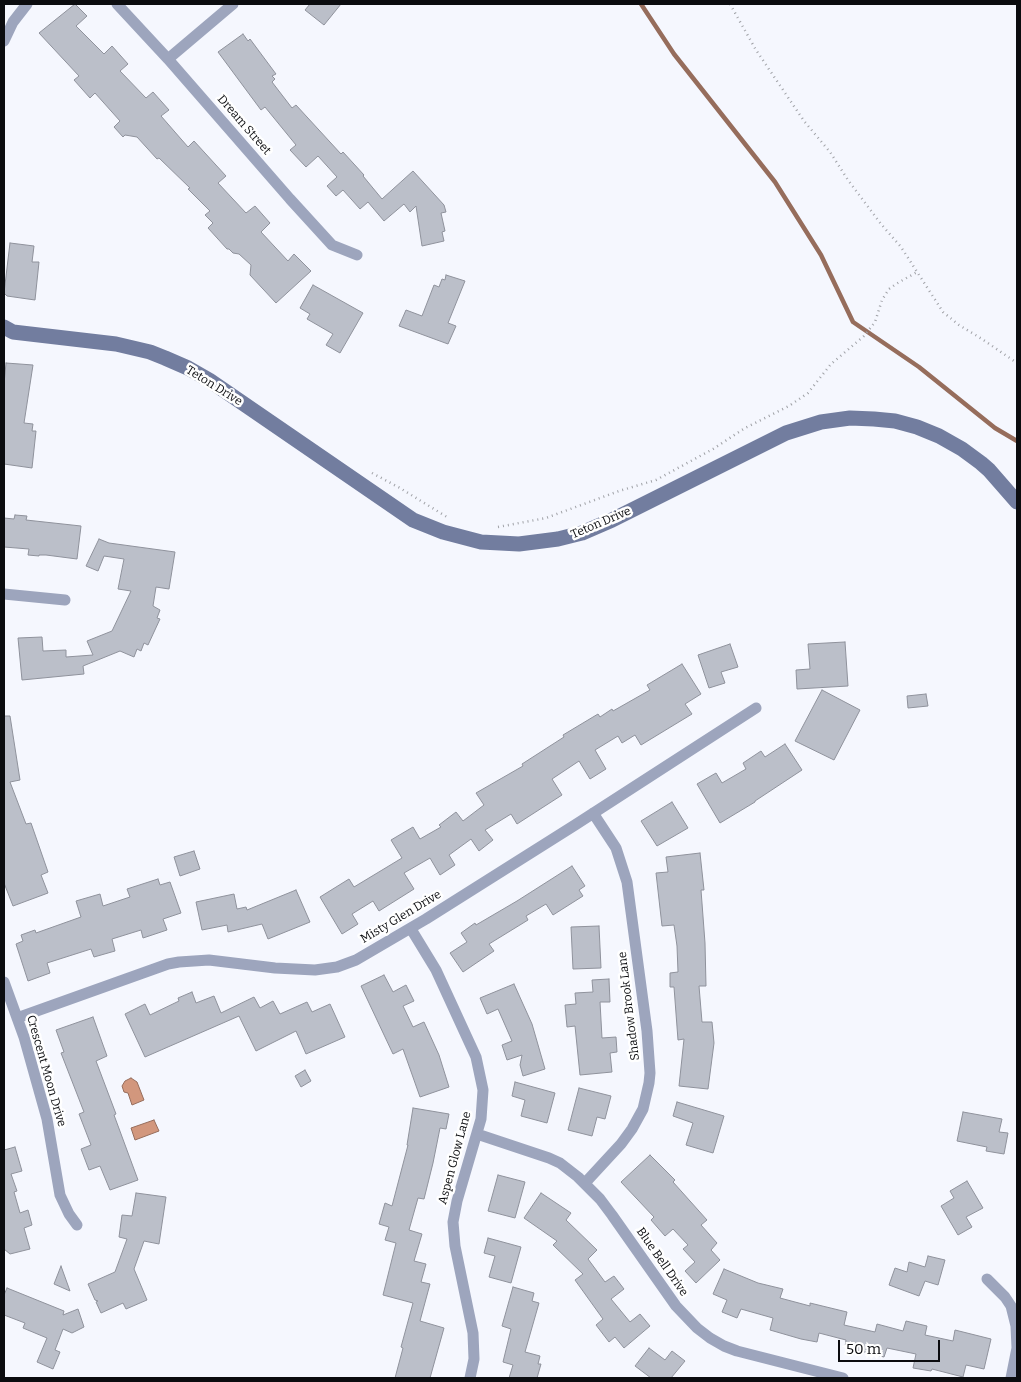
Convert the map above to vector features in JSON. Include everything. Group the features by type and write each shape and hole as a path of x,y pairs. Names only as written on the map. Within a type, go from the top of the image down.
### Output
{"street":[{"path":"4,41 13,22 27,4"},
{"name":"Dream Street","path":"117,4 332,245 357,255"},
{"path":"168,59 233,4"},
{"name":"Teton Drive","path":"7,331 116,344 165,358 209,380 413,520 443,532 481,542 519,544 558,540 582,533 612,520 786,433 810,425 842,419 864,418 895,421 939,436 977,459 1017,502"},
{"path":"4,594 65,600"},
{"name":"Misty Glen Drive","path":"17,1018 168,964 179,962 209,960 296,970 315,970 338,967 356,960 411,929 756,708"},
{"name":"Shadow Brook Lane","path":"585,1183 621,1144 632,1129 643,1109 650,1073 647,1031 626,882 616,848 593,813"},
{"name":"Aspen Glow Lane","path":"411,929 436,970 476,1057 483,1090 481,1117 457,1201 453,1222 455,1246 473,1333 474,1359 470,1378"},
{"name":"Crescent Moon Drive","path":"4,982 37,1080 47,1119 60,1195 69,1214 77,1225"},
{"name":"Blue Bell Drive","path":"477,1134 550,1158 569,1169 585,1183 612,1215 676,1306 697,1328 710,1338 737,1351 843,1378"},
{"path":"987,1279 1011,1306 1016,1326 1017,1348 1011,1378"}],"path":[{"path":"730,4 756,50 804,121 830,152 881,224 901,247 942,312 959,326 989,343 1017,363"},
{"path":"498,528 546,518 618,491 656,480 794,402 808,393 831,364 868,332 875,322 885,294 896,284 917,272"},
{"path":"368,471 451,519"}],"shaded area":[{"path":"131,1078 137,1082 144,1100 132,1105 128,1093 124,1092 122,1086 125,1081"},
{"path":"154,1120 159,1131 135,1140 131,1128"}],"building":[{"path":"75,4 87,16 76,26 104,54 112,46 128,64 120,71 146,98 153,92 169,110 161,116 188,147 194,141 226,176 218,183 246,213 255,206 270,223 261,232 288,261 294,254 311,271 276,303 250,275 251,265 239,254 227,249 208,228 213,223 205,215 210,211 188,189 190,188 159,158 157,159 137,137 125,135 123,137 114,127 120,121 95,93 90,98 74,80 79,76 39,33"},
{"path":"310,4 341,4 324,25 305,10"},
{"path":"243,34 248,41 250,39 276,74 272,76 275,79 272,82 292,108 296,105 341,154 343,152 382,199 413,171 444,205 446,212 441,213 445,231 442,232 444,241 422,246 416,206 410,212 404,204 384,221 368,202 360,209 343,190 336,196 327,186 337,177 318,156 306,167 290,150 296,145 265,107 261,110 218,52"},
{"path":"10,243 34,246 32,262 39,262 35,300 7,296 4,293"},
{"path":"446,275 465,281 448,323 456,326 448,344 399,326 406,310 422,316 434,285 439,287 442,279 445,280"},
{"path":"313,285 363,313 340,353 326,345 333,334 307,319 310,314 300,308"},
{"path":"6,363 33,365 24,423 33,424 32,431 36,431 32,468 4,464 4,384"},
{"path":"15,515 27,516 26,520 81,526 77,559 28,555 29,549 4,547 4,518 14,519"},
{"path":"99,539 109,543 175,552 169,589 156,587 153,606 160,610 157,618 160,619 148,645 144,643 141,651 137,649 134,657 120,651 83,666 84,674 22,680 18,638 42,637 43,651 66,650 66,657 93,655 87,641 112,631 131,591 118,589 124,559 104,556 98,571 86,566"},
{"path":"845,642 848,686 797,689 796,670 810,669 808,644"},
{"path":"730,644 738,667 721,672 725,683 709,688 698,655"},
{"path":"682,664 701,694 685,704 692,714 641,745 635,735 622,743 618,736 595,750 606,769 590,779 579,761 552,779 562,795 517,824 511,814 485,830 493,840 479,851 471,839 449,855 455,865 440,875 430,858 404,873 414,889 379,911 373,901 352,914 358,924 342,934 320,897 349,879 354,887 402,858 391,840 413,827 420,839 441,827 439,825 456,812 463,821 484,805 476,793 523,766 522,764 564,737 563,735 598,714 600,717 612,709 613,711 650,690 647,685"},
{"path":"822,690 860,710 834,760 795,741"},
{"path":"926,694 928,706 908,708 907,696"},
{"path":"4,716 10,716 20,780 10,782 26,824 31,823 48,872 41,875 48,893 13,906 4,883"},
{"path":"785,744 802,770 720,823 697,784 716,773 722,783 746,769 743,763 761,751 765,757"},
{"path":"672,802 688,828 657,846 641,821"},
{"path":"194,851 200,869 180,876 174,857"},
{"path":"700,853 704,890 701,890 706,986 699,986 702,1022 712,1022 714,1043 708,1089 679,1086 684,1039 678,1040 674,987 670,987 670,973 678,972 677,946 674,925 662,926 656,873 668,872 666,857"},
{"path":"572,866 585,886 579,890 583,896 553,915 546,904 526,916 528,920 489,944 494,951 463,972 450,953 467,942 461,933 475,923 476,925 517,901"},
{"path":"158,879 160,885 170,882 181,913 163,919 167,930 143,938 141,930 112,939 115,951 94,957 91,949 47,963 50,973 28,981 16,944 23,941 21,935 35,930 36,933 81,917 76,901 100,894 103,906 130,897 127,889"},
{"path":"296,890 310,922 268,939 262,924 228,932 227,925 202,930 196,902 234,894 237,909 246,907 247,910"},
{"path":"599,926 601,968 573,969 571,927"},
{"path":"384,975 393,992 406,985 414,1001 403,1006 413,1027 424,1022 439,1055 449,1087 420,1097 403,1049 393,1054 361,986"},
{"path":"609,979 610,1002 600,1002 602,1038 616,1037 617,1052 610,1053 612,1072 580,1075 575,1026 567,1027 565,1005 576,1004 575,993 593,992 592,980"},
{"path":"514,984 532,1024 545,1069 523,1076 520,1065 522,1055 507,1060 502,1045 512,1041 498,1009 487,1014 480,998"},
{"path":"192,992 196,1003 214,996 221,1013 254,997 260,1008 273,1001 280,1014 307,1002 312,1012 330,1004 345,1037 306,1054 296,1031 256,1051 239,1016 145,1057 125,1014 145,1004 150,1015 179,1001 178,998"},
{"path":"93,1017 107,1056 96,1061 138,1180 110,1190 100,1166 89,1170 81,1149 91,1145 79,1114 84,1112 61,1053 64,1052 56,1030"},
{"path":"305,1070 311,1081 301,1087 295,1076"},
{"path":"515,1082 555,1093 547,1123 521,1116 525,1100 512,1096"},
{"path":"579,1088 611,1096 605,1119 597,1117 592,1136 568,1130"},
{"path":"677,1102 724,1116 713,1153 686,1145 693,1123 673,1116"},
{"path":"413,1108 449,1114 446,1129 440,1128 424,1199 418,1198 409,1230 422,1234 414,1261 426,1264 421,1282 430,1284 420,1321 444,1328 430,1378 395,1378 413,1303 383,1295 396,1243 385,1240 389,1227 379,1224 385,1203 392,1206 408,1145"},
{"path":"963,1112 1002,1119 999,1132 1008,1133 1004,1154 986,1151 987,1147 957,1141"},
{"path":"15,1147 22,1171 11,1174 17,1191 14,1192 20,1213 28,1210 32,1225 24,1228 30,1249 10,1254 4,1249 4,1150"},
{"path":"650,1155 675,1180 673,1182 707,1220 701,1225 717,1243 711,1250 720,1260 696,1283 685,1271 695,1262 683,1249 688,1245 673,1229 665,1236 651,1220 654,1217 621,1182"},
{"path":"498,1175 525,1182 515,1218 488,1211"},
{"path":"967,1181 983,1208 966,1217 972,1227 958,1235 941,1206 954,1198 950,1191"},
{"path":"136,1193 166,1197 159,1244 144,1241 134,1269 147,1300 126,1309 123,1303 101,1313 96,1302 98,1301 95,1300 88,1284 115,1272 127,1239 119,1237 122,1215 132,1216"},
{"path":"541,1193 571,1213 566,1220 597,1250 588,1259 605,1282 614,1276 624,1289 611,1299 630,1322 640,1314 650,1326 624,1348 615,1337 609,1342 596,1325 603,1319 575,1280 583,1274 553,1245 557,1241 524,1218"},
{"path":"488,1238 521,1247 511,1283 489,1277 495,1256 484,1253"},
{"path":"928,1256 945,1260 938,1285 925,1281 919,1296 889,1285 895,1268 907,1272 909,1262 925,1267"},
{"path":"61,1266 70,1291 54,1284"},
{"path":"724,1269 758,1283 783,1289 780,1298 810,1306 810,1303 847,1312 844,1325 875,1332 877,1324 903,1331 906,1321 927,1326 925,1335 953,1341 955,1330 991,1339 984,1369 966,1365 963,1377 932,1369 931,1371 913,1368 916,1354 887,1348 884,1357 845,1347 846,1340 819,1333 817,1342 801,1339 770,1330 773,1318 741,1309 737,1318 722,1312 727,1300 713,1294"},
{"path":"513,1287 534,1293 532,1301 539,1303 525,1352 540,1356 538,1364 541,1364 537,1378 509,1378 513,1365 503,1362 511,1329 502,1326"},
{"path":"7,1288 64,1311 63,1315 78,1309 84,1327 72,1333 63,1329 55,1350 60,1352 53,1369 37,1362 47,1338 23,1328 25,1323 4,1315 4,1295"},
{"path":"649,1348 665,1360 672,1351 685,1361 671,1378 651,1378 635,1366"}],"waterway":[{"path":"641,4 674,54 775,182 821,255 853,322 919,367 995,428 1017,441"}]}
